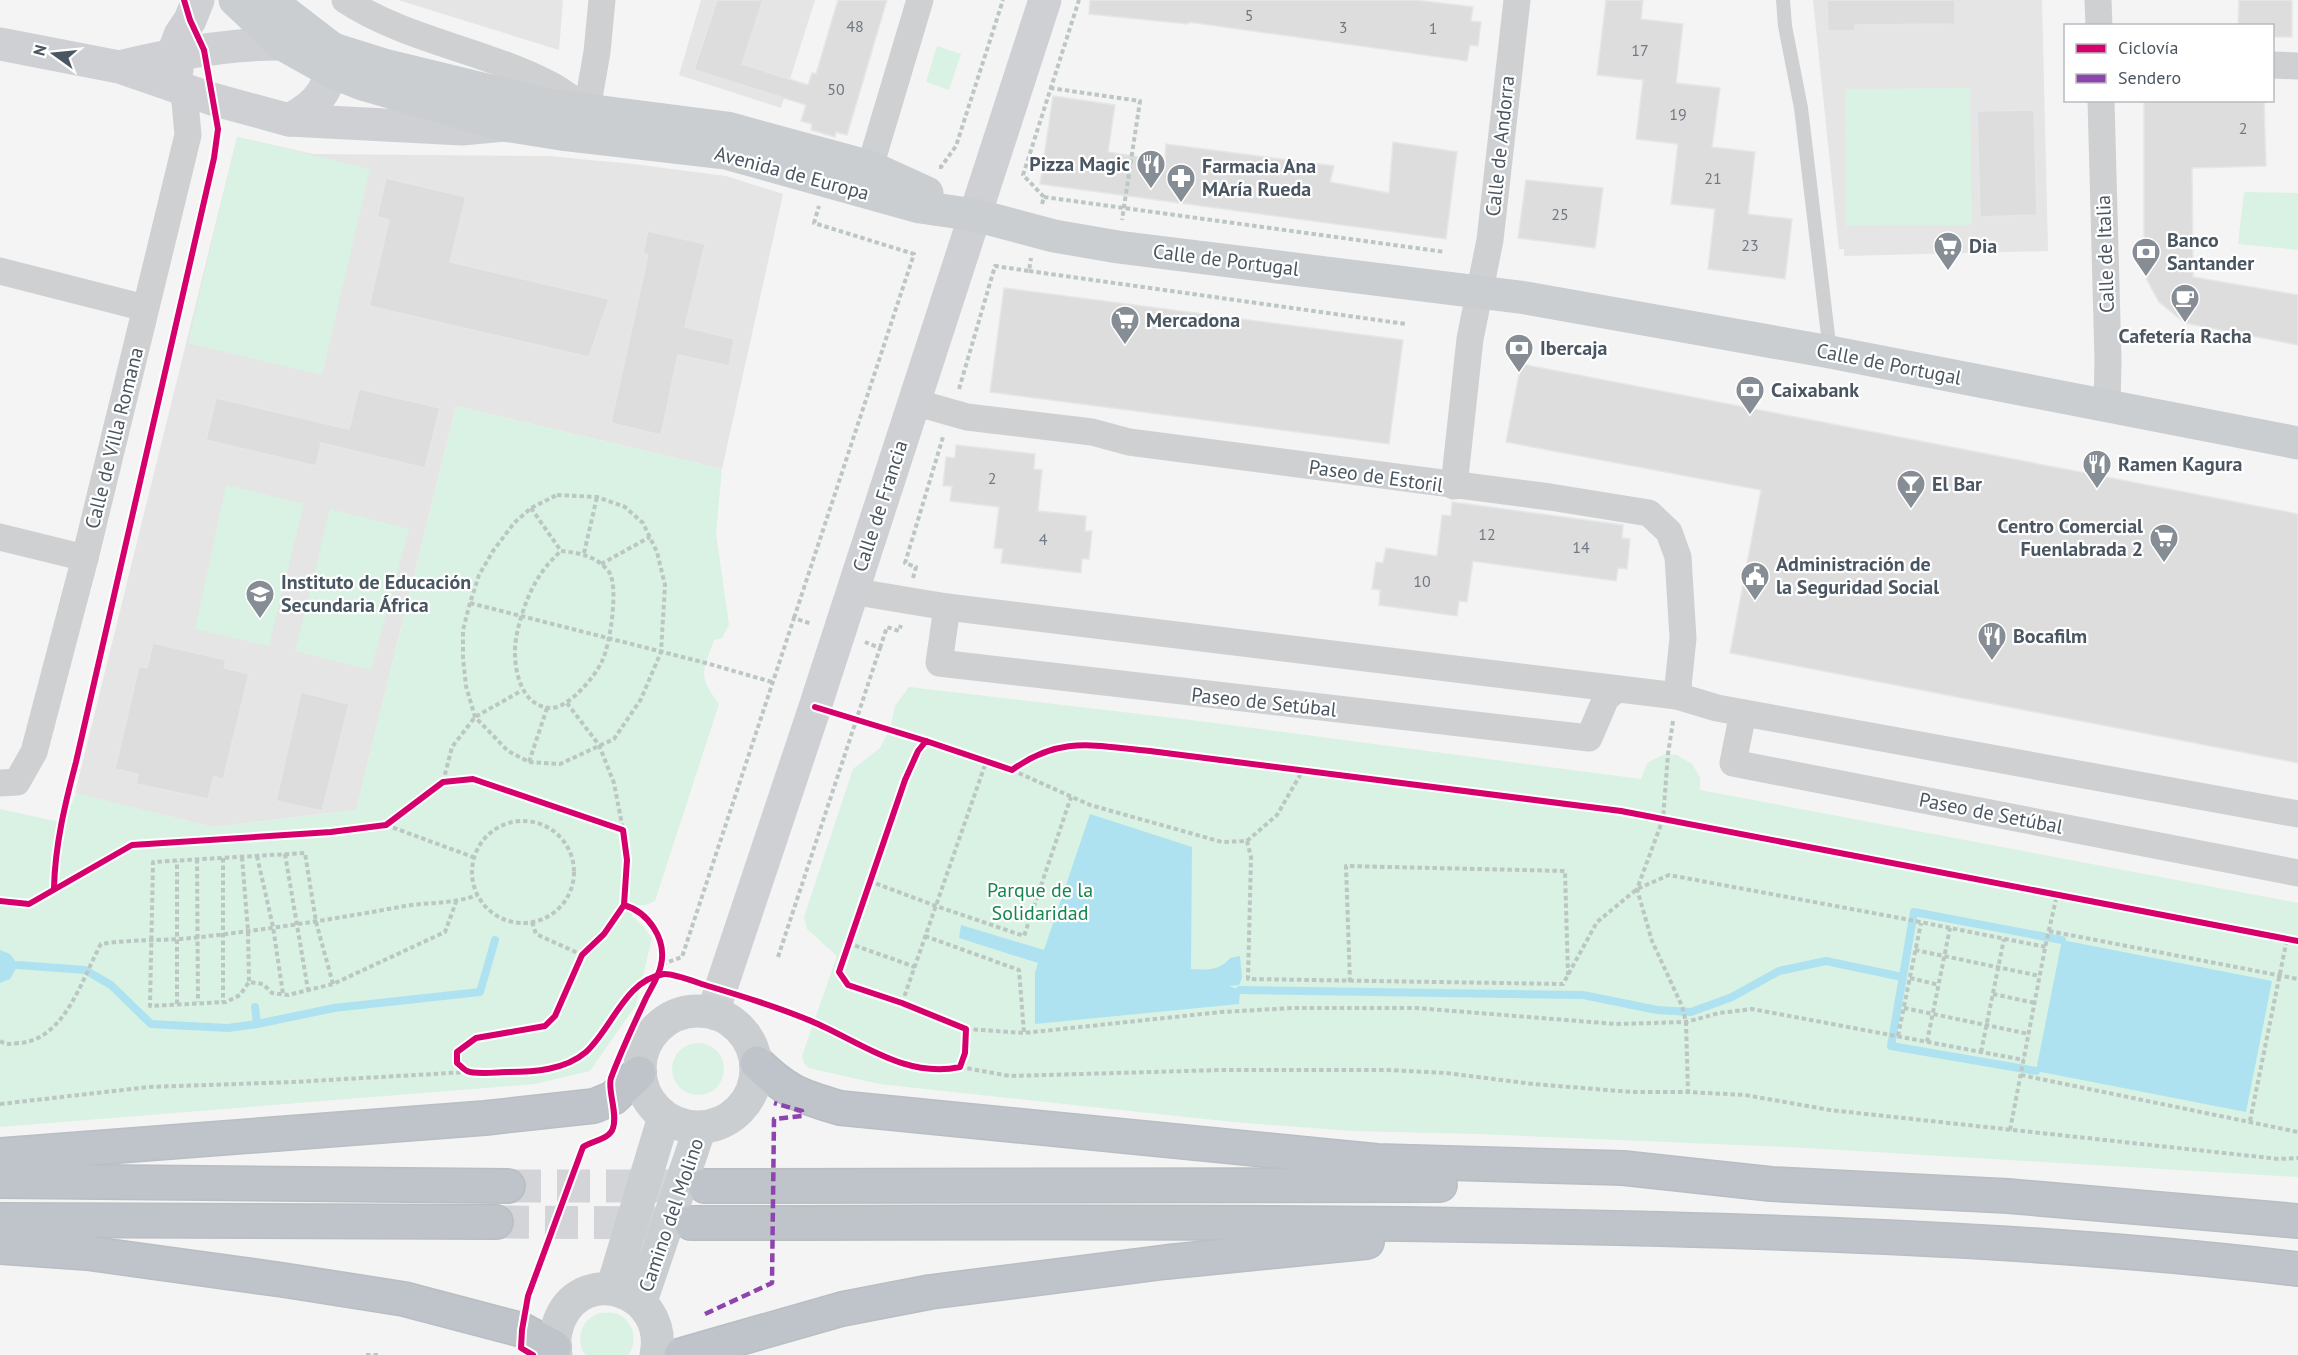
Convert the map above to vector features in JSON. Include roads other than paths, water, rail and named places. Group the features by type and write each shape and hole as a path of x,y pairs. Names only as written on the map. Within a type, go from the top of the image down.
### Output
{"highway":[{"path":"757,1063 778,1084 798,1095 840,1108 1377,1161 1623,1168 1772,1184 2008,1197 2298,1221"},
{"path":"0,1155 485,1118 594,1106 613,1098 639,1073"},
{"path":"0,1181 508,1186"},
{"path":"705,1186 1772,1184"},
{"path":"0,1220 496,1222"},
{"path":"691,1223 1371,1223 1798,1233 2010,1242 2298,1269"},
{"path":"681,1355 842,1309 930,1292 1166,1262 1545,1226"},
{"path":"0,1247 87,1253 404,1299 522,1330 555,1351"}],"main road":[{"path":"182,90 173,54 198,0"},
{"path":"235,0 282,44"},
{"name":"Avenida de Europa","path":"269,0 362,84 504,125 726,153 920,207 975,215"},
{"name":"Calle de Francia","path":"713,1012 815,707 1045,0"},
{"path":"3,38 119,67 182,90 290,120 462,129 504,125"},
{"path":"119,67 173,54 282,44 333,60 319,99 290,120"},
{"name":"Avenida de Europa","path":"333,60 384,65 537,102 728,128 870,167 975,215"},
{"name":"Calle de Portugal","path":"975,215 1054,236 1118,247 1479,291 1830,352 2298,443"},
{"path":"690,1010 713,1012 729,1019 743,1030 752,1046 757,1063 756,1082 748,1100 736,1114 719,1124 700,1128 682,1126 664,1117 652,1105 643,1090 639,1073 642,1051 653,1032 669,1017 690,1010"},
{"name":"Camino del Molino","path":"612,1289 664,1117"},
{"name":"Camino del Molino","path":"641,1301 700,1128"},
{"path":"555,1351 555,1329 563,1311 576,1298 593,1290 612,1289 641,1301 654,1319 659,1340 656,1355"}],"street":[{"name":"Avenida de Europa","path":"345,0 370,17 466,50 550,84 587,109"},
{"path":"587,109 597,52 602,0"},
{"path":"870,167 920,0"},
{"name":"Calle de Andorra","path":"1479,291 1490,240 1517,0"},
{"path":"2098,0 2099,24"},
{"path":"2274,65 2298,66"},
{"name":"Calle de Villa Romana","path":"9,783 34,752 85,558 188,135 182,90"},
{"name":"Calle de Italia","path":"2101,102 2108,360 2107,407"},
{"path":"0,271 145,308"},
{"path":"1454,486 1470,339 1479,291"},
{"name":"Paseo de Estoril","path":"914,402 967,417 1092,432 1129,442 1550,497 1649,513 1669,532 1677,557 1683,638 1677,696"},
{"path":"0,537 85,558"},
{"path":"851,591 907,602 1677,696 1743,713 2298,814"},
{"name":"Paseo de Setúbal","path":"947,607 939,663 1589,738 1606,698 1617,689"},
{"name":"Paseo de Setúbal","path":"1743,713 1734,763 2298,873"}],"lane":[{"path":"1783,0 1785,27 1802,108 1830,352"}],"water":[{"path":"1090,814 1192,847 1191,969 1212,969 1222,965 1230,958 1240,956 1242,978 1239,985 1229,986 1240,990 1239,1004 1035,1024 1035,973 1038,963 959,938 961,925 1044,950"},
{"path":"2062,940 2272,981 2246,1112 2036,1071"},
{"path":"0,950 10,954 18,965 10,979 0,983"}],"waterway":[{"path":"2036,1071 1891,1046 1914,912 2062,940"},
{"path":"18,965 85,970 111,985 151,1024 228,1028 334,1008 480,992 495,940"},
{"path":"1240,990 1583,995 1657,1010 1691,1012 1732,997 1779,971 1826,961 1902,977"},
{"path":"255,1007 257,1024"}],"tunnel":[{"path":"508,1186 670,1186"},
{"path":"496,1222 659,1223"}],"place":[{"name":"Pizza Magic","path":"1151,190"},
{"name":"Farmacia Ana MAría Rueda","path":"1181,204"},
{"name":"Dia","path":"1948,272"},
{"name":"Banco Santander","path":"2146,278"},
{"name":"Cafetería Racha","path":"2185,324"},
{"name":"Mercadona","path":"1125,346"},
{"name":"Ibercaja","path":"1519,374"},
{"name":"Caixabank","path":"1750,416"},
{"name":"Ramen Kagura","path":"2097,490"},
{"name":"El Bar","path":"1911,510"},
{"name":"Centro Comercial Fuenlabrada 2","path":"2164,564"},
{"name":"Administración de la Seguridad Social","path":"1755,602"},
{"name":"Instituto de Educación Secundaria África","path":"260,620"},
{"name":"Bocafilm","path":"1992,662"}],"park label":[{"name":"Parque de la Solidaridad","path":"1040,902"}]}
